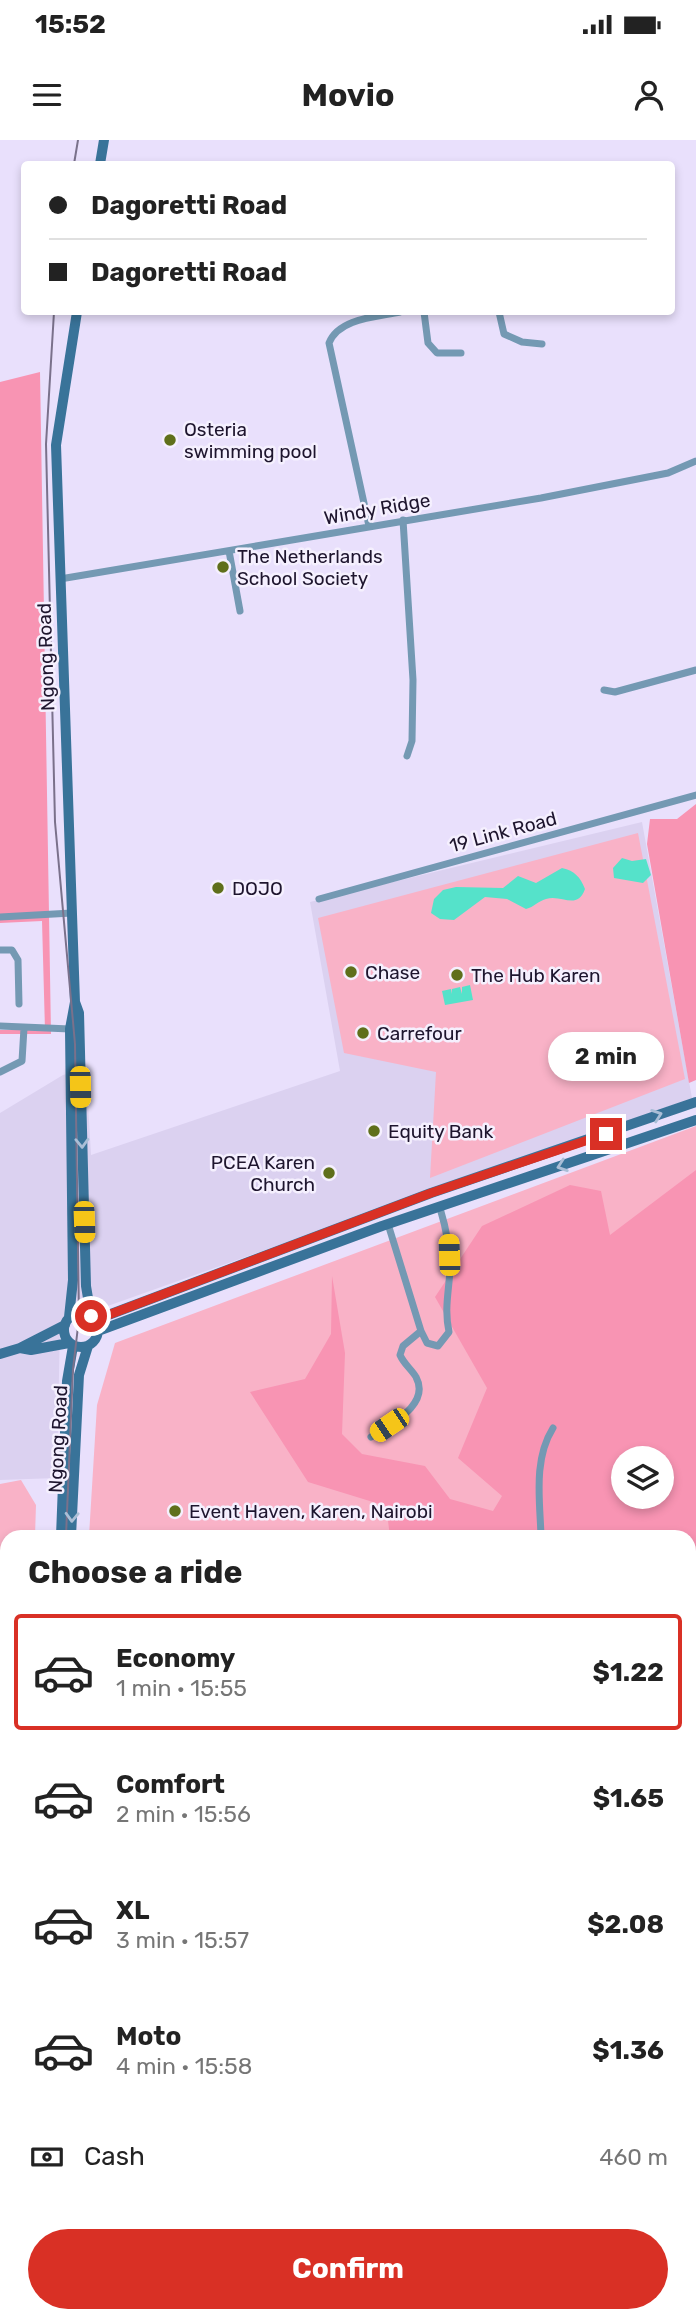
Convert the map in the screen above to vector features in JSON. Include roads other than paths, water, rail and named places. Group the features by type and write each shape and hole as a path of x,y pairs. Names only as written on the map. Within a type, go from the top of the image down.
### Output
{"main road":[{"path":"100,161 104,140"},
{"name":"Ngong Road","path":"67,1321 73,1280 69,1112 70,1029 75,1002 56,445 77,315"},
{"name":"Ngong Road","path":"75,1002 79,1013 86,1286 93,1318"},
{"path":"0,1354 20,1348 80,1313 93,1318 431,1193 696,1102"},
{"path":"69,1112 81,1111"},
{"path":"98,1331 388,1224 696,1120"},
{"path":"20,1348 30,1350 71,1344 88,1346 94,1341 98,1331 93,1318"},
{"path":"67,1321 64,1333 71,1344"},
{"name":"Ngong Road","path":"61,1530 71,1344"},
{"name":"Ngong Road","path":"71,1530 79,1376 88,1346"}],"street":[{"path":"369,526 329,343 332,334 343,326 388,315"},
{"path":"424,315 428,343 437,353 461,353"},
{"path":"500,315 505,334 522,342 542,344"},
{"name":"Windy Ridge","path":"60,579 642,479 668,473 696,461"},
{"path":"403,520 413,680 412,741 407,756"},
{"path":"229,551 240,611"},
{"path":"604,690 615,692 696,670"},
{"name":"19 Link Road","path":"318,899 696,795"},
{"path":"0,916 72,913"},
{"path":"0,950 12,950 19,960 19,1003"},
{"path":"0,1026 70,1029"},
{"path":"0,1072 22,1061 24,1028"},
{"path":"388,1224 421,1331 427,1343 438,1346 449,1332 445,1313 450,1271 449,1240 440,1208"},
{"path":"371,1437 413,1407 418,1399 420,1390 415,1376 405,1367 400,1355 403,1346 421,1331"},
{"path":"541,1530 539,1467 543,1446 552,1428"}],"tram line":[{"path":"74,161 78,140"},
{"path":"54,315 46,444 55,822 75,1044 79,1318 73,1369 66,1530"}],"place":[{"name":"Osteria swimming pool","path":"170,440"},
{"name":"The Netherlands School Society","path":"223,567"},
{"name":"DOJO","path":"218,888"},
{"name":"Chase","path":"351,972"},
{"name":"The Hub Karen","path":"457,975"},
{"name":"Carrefour","path":"363,1033"},
{"name":"Equity Bank","path":"374,1131"},
{"name":"PCEA Karen Church","path":"329,1173"},
{"name":"Event Haven, Karen, Nairobi","path":"175,1511"}]}
